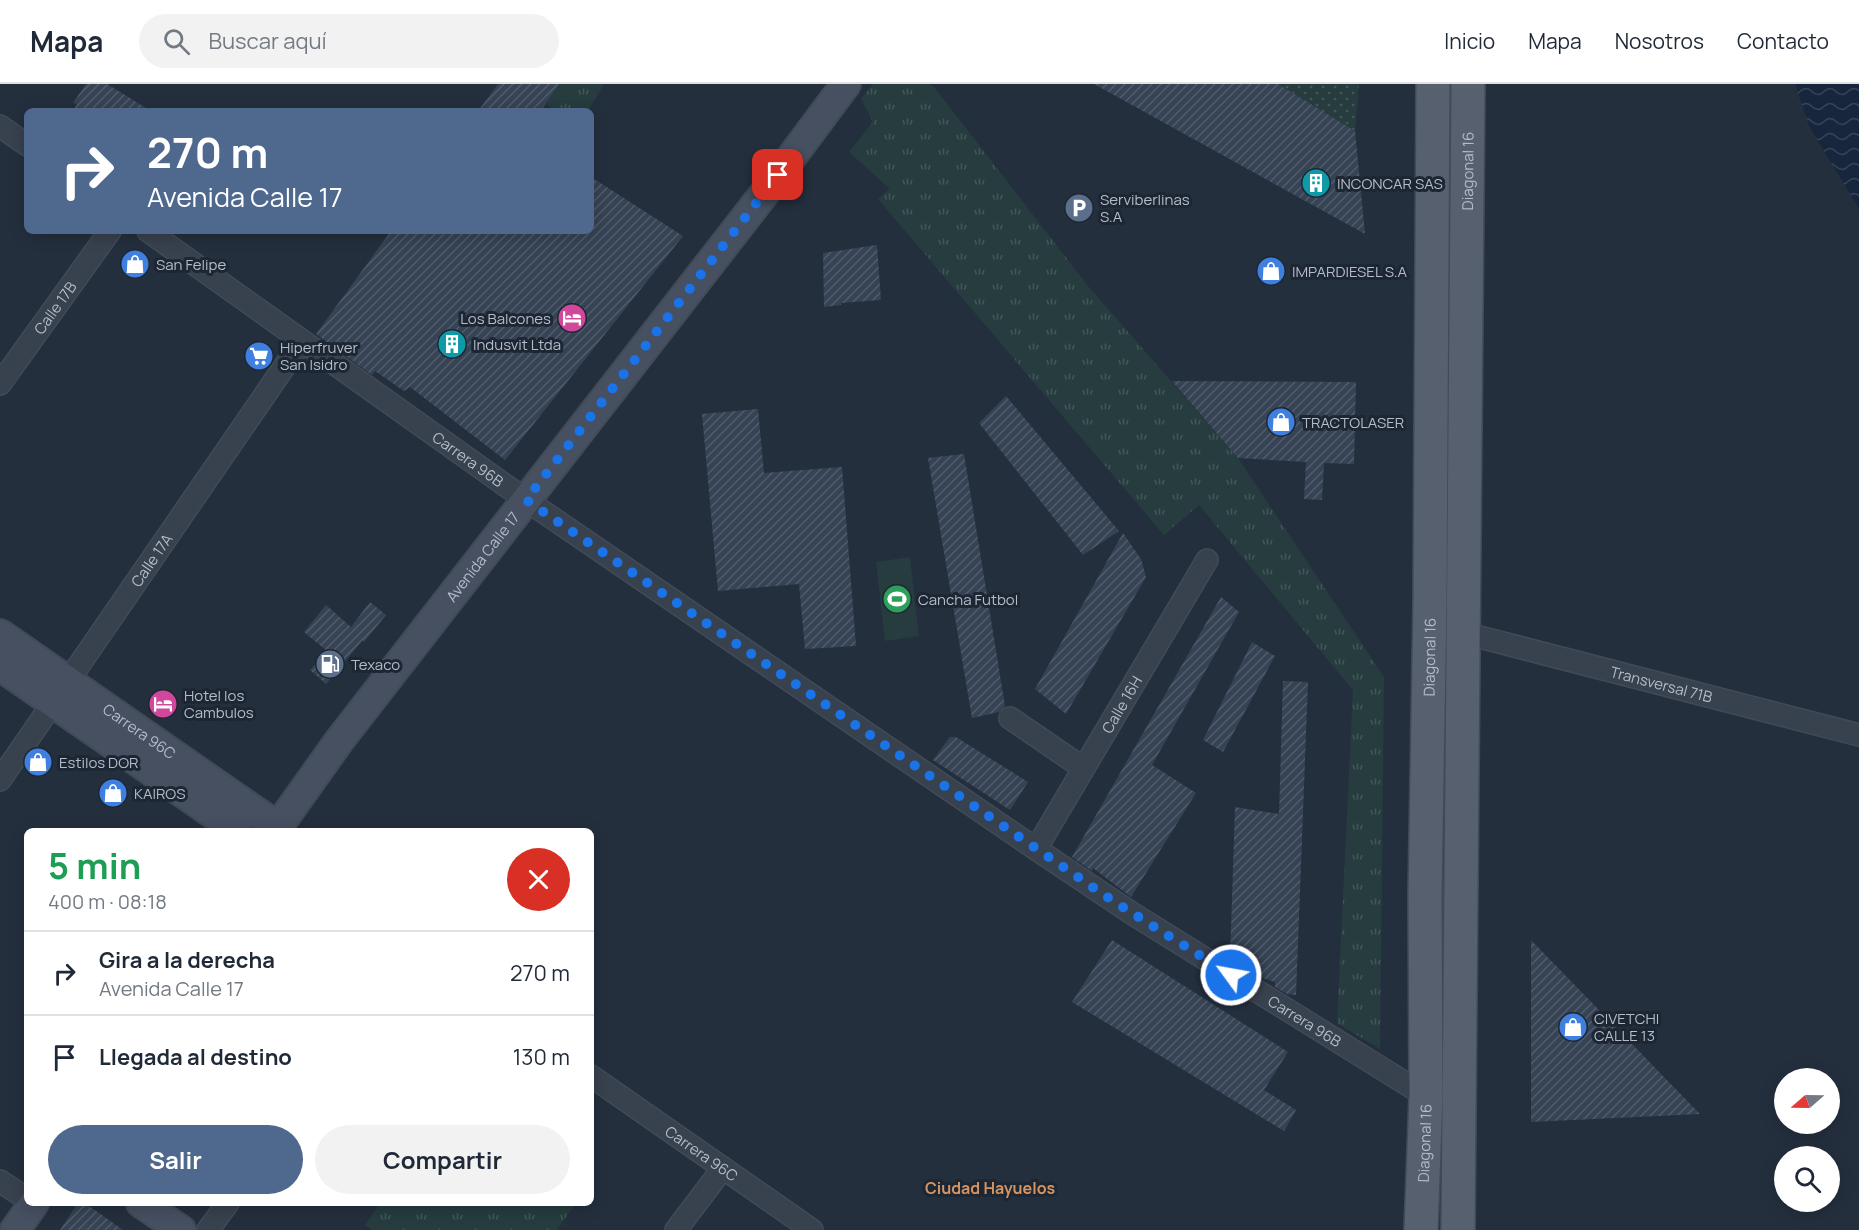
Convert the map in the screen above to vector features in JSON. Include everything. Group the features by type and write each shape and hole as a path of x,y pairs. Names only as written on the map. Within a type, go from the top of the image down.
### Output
{"main road":[{"name":"Avenida Calle 17","path":"277,828 339,741 767,190 846,84"},
{"name":"Diagonal 16","path":"1421,1230 1426,1096 1425,896 1430,604 1433,84"},
{"name":"Diagonal 16","path":"1458,1230 1467,84"},
{"name":"Carrera 96C","path":"0,634 61,692 234,828"},
{"name":"Carrera 96C","path":"0,666 61,692 274,828"},
{"path":"15,1230 32,1206"},
{"path":"145,1206 181,1230"}],"street":[{"path":"0,126 24,143"},
{"name":"Calle 17B","path":"0,384 108,234"},
{"name":"Carrera 96B","path":"152,234 526,500 1035,849 1133,914 1426,1096"},
{"name":"Calle 17A","path":"0,780 302,341"},
{"name":"Calle 16H","path":"1035,849 1207,560"},
{"name":"Transversal 71B","path":"1464,633 1859,735"},
{"path":"1010,718 1083,768"},
{"name":"Carrera 96C","path":"594,1078 812,1230"},
{"path":"676,1230 723,1168"},
{"path":"0,1181 24,1197"},
{"path":"208,1230 226,1206"}],"green space":[{"path":"559,84 604,84 590,108 551,108 546,104"},
{"path":"873,84 930,84 934,87 1088,286 1238,458 1384,677 1380,1049 1337,1023 1353,690 1199,505 1164,535 878,199 890,189 849,152 873,122 861,99"},
{"path":"1278,84 1359,84 1355,131"},
{"name":"Cancha Futbol","path":"910,557 919,636 885,641 876,562"},
{"path":"378,1206 574,1206 557,1230 372,1230 365,1225"}],"water":[{"path":"1795,84 1859,84 1859,209 1809,126"}],"building":[{"path":"86,84 107,84 146,108 75,108 77,104 73,103"},
{"path":"498,84 559,84 543,108 480,108"},
{"name":"INCONCAR SAS","path":"1094,84 1278,84 1355,131 1365,234"},
{"name":"Indusvit Ltda","path":"594,179 683,236 505,460 410,387 404,391 375,371 372,375 316,334 389,234 594,234"},
{"path":"877,245 881,300 841,303 841,305 824,307 823,253"},
{"name":"TRACTOLASER","path":"1172,381 1356,382 1354,464 1324,463 1322,500 1304,499 1306,462 1238,458"},
{"path":"1006,396 1119,531 1083,555 979,423"},
{"path":"758,409 764,473 842,467 856,646 805,649 799,584 718,591 702,414"},
{"path":"964,454 1005,706 999,712 972,718 928,458"},
{"path":"1123,533 1141,559 1146,577 1066,714 1035,689"},
{"path":"1221,597 1239,612 1152,765 1196,793 1131,897 1093,868 1092,871 1072,857"},
{"path":"370,602 386,615 326,684 310,670 327,651 304,632 326,605 351,627"},
{"path":"1252,642 1275,656 1223,752 1203,740"},
{"path":"1283,681 1308,682 1296,995 1287,994 1275,987 1275,982 1259,977 1230,959 1235,807 1279,814"},
{"path":"950,737 956,737 1028,782 1010,810 933,760"},
{"path":"1112,940 1288,1052 1264,1090 1296,1110 1284,1131 1072,1002"},
{"name":"CIVETCHI CALLE 13","path":"1531,940 1700,1114 1531,1122"},
{"path":"76,1206 89,1206 123,1230 60,1230"}],"place":[{"name":"INCONCAR SAS","path":"1316,183"},
{"name":"Serviberlinas S.A","path":"1079,208"},
{"name":"San Felipe","path":"135,264"},
{"name":"IMPARDIESEL S.A","path":"1271,271"},
{"name":"Los Balcones","path":"572,318"},
{"name":"Indusvit Ltda","path":"452,344"},
{"name":"Hiperfruver San Isidro","path":"259,356"},
{"name":"TRACTOLASER","path":"1281,422"},
{"name":"Cancha Futbol","path":"897,599"},
{"name":"Texaco","path":"330,664"},
{"name":"Hotel los Cambulos","path":"163,704"},
{"name":"Estilos DOR","path":"38,762"},
{"name":"KAIROS","path":"113,793"},
{"name":"CIVETCHI CALLE 13","path":"1573,1027"}],"district":[{"name":"Ciudad Hayuelos","path":"990,1188"}],"route":[{"path":"778,175 526,500 754,654 1035,849 1231,975"}]}
